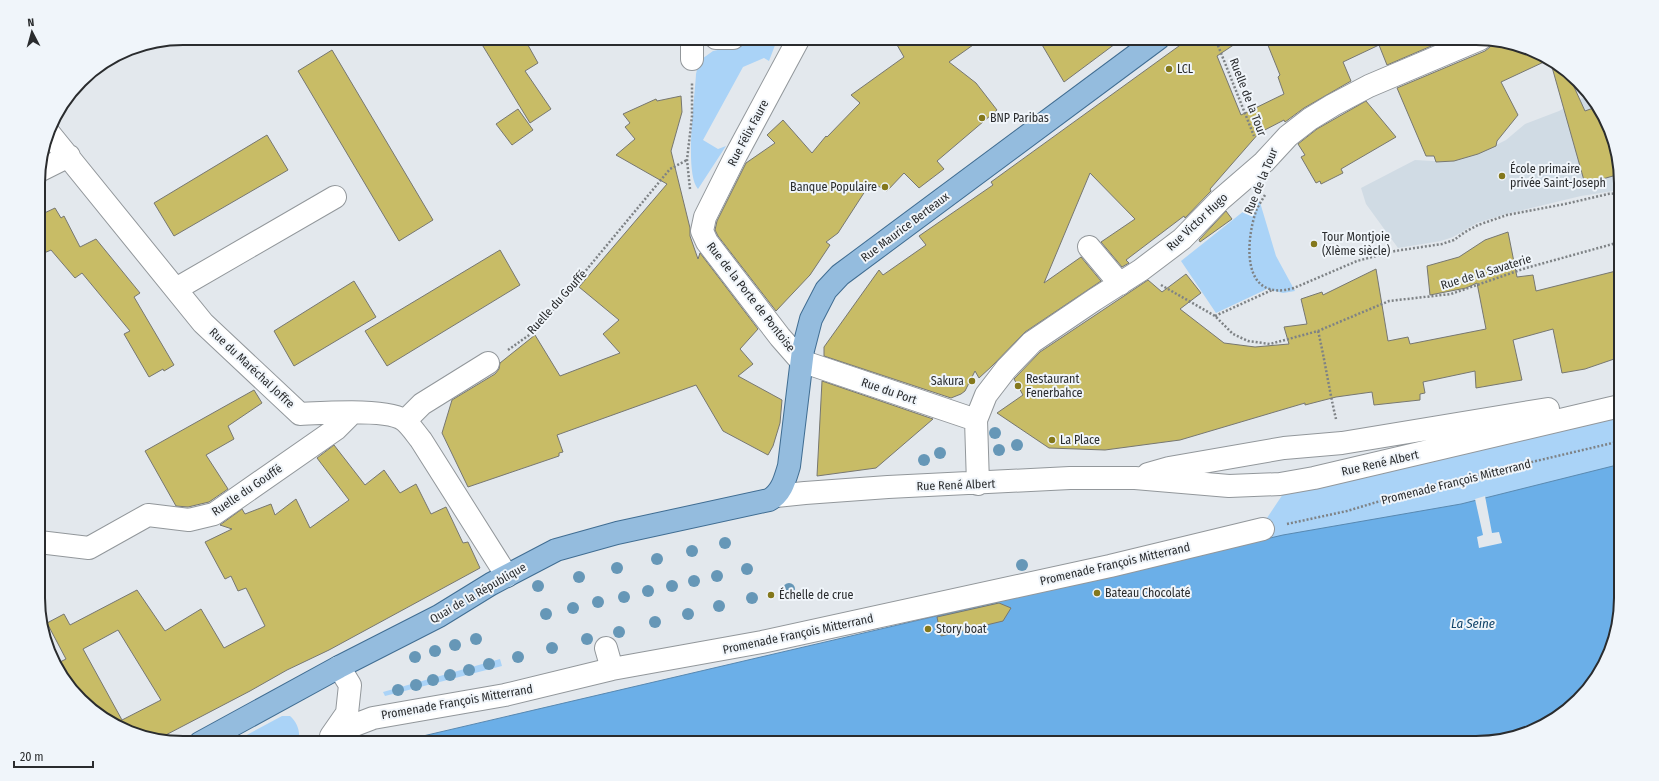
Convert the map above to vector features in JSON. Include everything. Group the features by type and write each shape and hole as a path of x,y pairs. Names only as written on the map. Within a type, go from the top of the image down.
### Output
{"main road":[{"name":"Rue Maurice Berteaux","path":"776,496 784,482 789,466 801,361 811,319 826,290 840,275 1150,45"},
{"name":"Quai de la République","path":"213,736 339,667 439,616 507,576 556,550 617,533 769,500 776,496"}],"street":[{"name":"Rue Félix Faure","path":"702,231 705,217 735,157 795,45"},
{"name":"Rue Victor Hugo","path":"978,484 976,420 986,395 1006,369 1032,342 1141,270 1182,238 1220,200 1264,162 1288,136 1310,119 1370,86 1466,45"},
{"name":"Rue du Maréchal Joffre","path":"53,138 202,322 300,414 380,412 396,415 405,421 421,440 507,576"},
{"path":"46,167 69,156"},
{"path":"176,289 335,197"},
{"name":"Rue de la Porte de Pontoise","path":"702,231 712,248 780,337 801,361"},
{"path":"1089,247 1120,284"},
{"name":"Rue du Port","path":"801,361 976,420"},
{"path":"405,421 422,404 488,363"},
{"name":"Rue René Albert","path":"1135,478 1169,468 1284,448 1342,443 1557,408 1614,402"},
{"name":"Rue René Albert","path":"776,496 888,487 978,484 1070,478 1135,478 1229,486 1280,484 1314,478 1614,407"},
{"name":"Ruelle du Gouffé","path":"45,543 89,548 148,515 189,520 214,514 336,429 352,413"},
{"name":"Promenade François Mitterrand","path":"334,736 373,718 505,696 612,669 762,642 1110,566 1263,529"},
{"path":"606,648 612,669"},
{"name":"Promenade François Mitterrand","path":"331,736 347,713 350,685 339,667"}],"path":[{"name":"Ruelle de la Tour","path":"1218,45 1264,162"},
{"name":"Ruelle du Gouffé","path":"488,363 532,333 554,309 670,169 688,160 692,116 692,49"},
{"name":"Rue de la Tour","path":"1267,190 1257,210 1254,220 1249,262 1257,282 1272,290"},
{"path":"1214,316 1272,290 1284,291 1294,288 1357,261 1395,251 1442,244 1454,240 1478,225 1508,215 1614,194"},
{"name":"Rue de la Savaterie","path":"1141,270 1167,289 1214,316 1233,334 1248,341 1270,344 1318,331 1389,301 1451,294 1526,268 1614,244"},
{"path":"1318,331 1331,398"},
{"name":"Promenade François Mitterrand","path":"1292,523 1347,511 1434,485 1614,443"},
{"path":"1475,476 1476,480"}],"shaded area":[{"path":"741,45 775,45 769,61 764,58 743,67 703,140 718,149 726,146 698,189 694,181 691,152 696,74 699,61 713,51"},
{"name":"École primaire privée Saint-Joseph","path":"1584,97 1585,99 1603,130 1609,147 1613,165 1614,191 1581,196 1506,214 1477,223 1453,237 1441,241 1398,248 1366,204 1361,188 1415,160 1449,162 1478,154 1506,140 1525,124 1559,111"},
{"path":"1259,199 1276,256 1295,291 1283,293 1267,289 1216,313 1181,261"},
{"path":"1614,415 1614,466 1461,504 1263,540 1263,524 1283,494"},
{"path":"500,659 502,666 385,696 383,692"},
{"path":"282,716 290,716 297,725 299,732 299,736 245,736"}],"water":[{"name":"La Seine","path":"1614,466 1614,607 1607,642 1595,667 1574,696 1553,713 1537,722 1520,729 1503,733 1485,736 423,736 1283,535 1461,504"}],"pier":[{"path":"1485,496 1492,533 1499,532 1502,543 1479,548 1477,537 1483,535 1475,499"}],"building":[{"path":"482,45 528,45 538,63 525,71 551,109 530,123"},
{"path":"897,45 973,45 949,62 976,83 997,110 937,161 944,169 919,188 904,173 887,191 871,182 838,233 826,242 830,245 810,275 776,311 718,236 715,230 717,221 746,163 775,143 767,135 783,120 812,153 826,136 827,137 860,103 851,95 904,57"},
{"path":"1042,45 1114,45 1064,82"},
{"path":"1180,45 1234,45 1217,56 1241,115 1284,94 1278,77 1280,75 1268,45 1379,45 1343,62 1351,81 1304,108 1285,122 1284,120 1259,133 1210,189 1211,191 1185,218 1184,216 1126,260 1129,263 1122,267 1101,242 1135,219 1090,173 1044,283 1081,257 1101,281 1025,332 979,378 975,371 965,391 961,394 951,398 824,356 824,347 879,270 883,275 926,245 919,236 993,185 991,182"},
{"path":"1379,45 1434,45 1387,65"},
{"path":"1490,47 1520,52 1542,63 1501,82 1518,115 1497,141 1496,146 1478,154 1454,161 1436,162 1434,156 1426,156 1397,88 1485,51"},
{"path":"332,50 433,220 399,241 298,71"},
{"path":"1553,69 1573,84 1585,111 1591,109 1603,130 1609,147 1614,176 1585,184"},
{"path":"681,96 682,112 671,151 690,228 690,236 698,259 700,253 758,329 740,349 753,364 738,376 782,400 780,423 773,446 768,455 723,431 696,385 557,435 563,452 559,453 559,456 468,487 442,433 452,400 495,374 499,369 500,363 535,335 560,376 620,353 603,334 619,320 579,287 667,184 616,155 635,139 625,127 630,123 623,114 656,99 657,101"},
{"path":"1366,101 1396,137 1341,169 1343,173 1321,184 1320,181 1316,183 1301,157 1305,155 1298,144 1317,129"},
{"path":"518,109 533,130 512,145 496,124"},
{"path":"267,135 288,170 174,236 154,203"},
{"path":"55,208 61,218 64,216 80,247 96,239 140,293 134,297 174,365 149,377 124,334 130,331 82,273 75,278 51,250 45,253 45,213"},
{"path":"1226,211 1232,219 1200,242 1199,240"},
{"path":"1508,232 1517,277 1533,275 1536,291 1614,272 1614,359 1585,369 1562,373 1553,329 1513,340 1522,380 1476,388 1475,371 1423,382 1425,393 1420,394 1420,400 1374,405 1372,392 1336,397 1305,405 1305,403 1180,440 1105,450 1049,448 997,413 1023,395 1014,379 1040,352 1148,280 1162,292 1186,274 1201,293 1180,309 1224,343 1255,347 1289,344 1284,327 1307,324 1301,299 1322,292 1323,295 1376,269 1388,341 1408,337 1410,344 1486,329 1477,283 1466,288 1430,295 1427,266 1459,257 1485,240"},
{"path":"500,250 520,285 387,366 365,331"},
{"path":"354,281 376,317 294,366 274,331"},
{"path":"822,381 933,419 876,468 817,476"},
{"path":"254,390 262,403 228,426 234,439 206,455 228,489 209,502 188,507 176,506 145,451"},
{"path":"334,445 365,485 384,470 400,493 416,484 431,514 446,507 463,543 468,542 480,568 329,650 287,670 166,735 139,729 114,717 99,707 85,696 64,667 61,661 66,659 47,623 64,614 70,625 137,590 165,631 201,609 224,648 265,626 246,588 238,591 231,576 225,579 205,542 232,529 220,525 242,509 245,514 271,504 275,515 296,499 310,528 349,500 317,458","holes":["118,630 161,700 122,720 83,649"]},
{"path":"999,603 1011,608 1003,621 941,636 937,617"}],"place":[{"name":"LCL","path":"1169,69"},
{"name":"BNP Paribas","path":"982,118"},
{"name":"École primaire privée Saint-Joseph","path":"1502,176"},
{"name":"Banque Populaire","path":"885,187"},
{"name":"Tour Montjoie (XIème siècle)","path":"1314,244"},
{"name":"Sakura","path":"972,381"},
{"name":"Restaurant Fenerbahce","path":"1018,386"},
{"name":"La Place","path":"1052,440"},
{"name":"Bateau Chocolaté","path":"1097,593"},
{"name":"Échelle de crue","path":"771,595"},
{"name":"Story boat","path":"928,629"}]}
